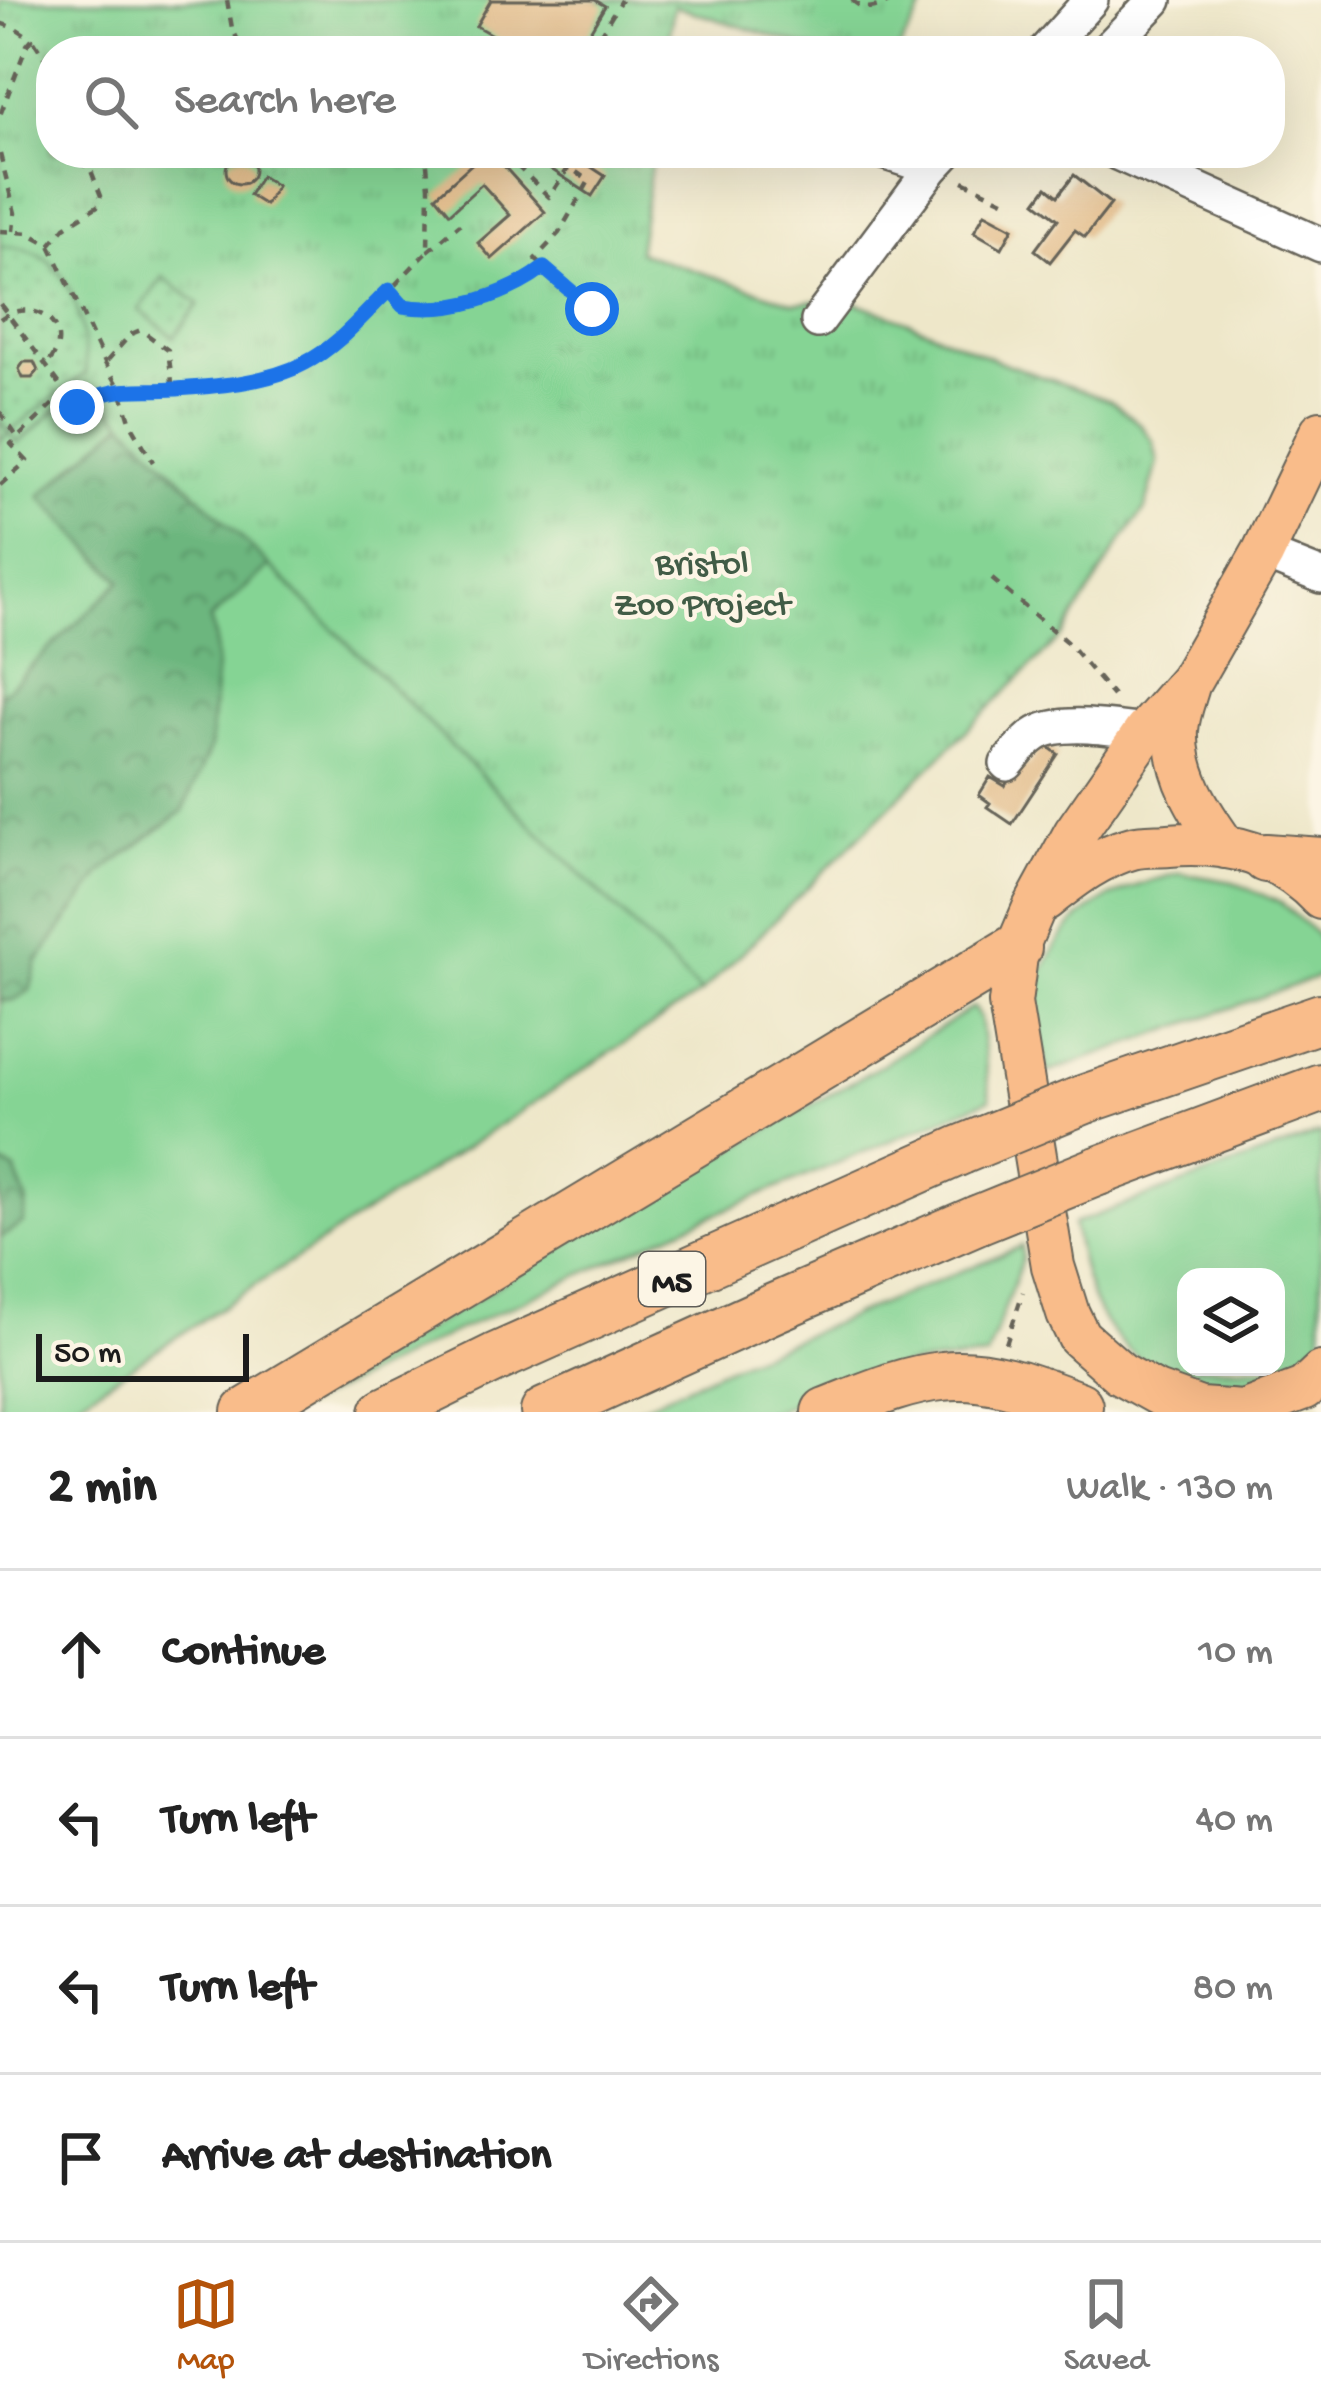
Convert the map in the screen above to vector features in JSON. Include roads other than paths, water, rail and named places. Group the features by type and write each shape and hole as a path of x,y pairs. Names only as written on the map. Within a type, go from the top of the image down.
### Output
{"highway":[{"path":"1246,852 1321,862"},
{"path":"247,1412 1026,928"},
{"name":"M5","path":"385,1412 495,1358 961,1150 1084,1099 1314,1020"},
{"name":"M5","path":"545,1412 976,1220 1321,1088"},
{"path":"826,1412 897,1386 945,1375 1024,1385 1083,1410"}],"main road":[{"path":"1083,1410 1079,1337 1053,1266 1010,1003 1026,928 1075,833 1145,732 1190,681 1263,553 1321,431"},
{"path":"1190,681 1177,729 1186,782 1202,815 1246,852 1306,882 1321,898"},
{"path":"1026,928 1081,870 1133,848 1181,844 1246,852"},
{"path":"1079,1337 1120,1373 1156,1393 1206,1411 1243,1412 1304,1389 1321,1373"},
{"path":"1315,1412 1321,1402"}],"lane":[{"path":"1059,36 1091,0"},
{"path":"1120,36 1155,0"},
{"path":"818,321 933,168"},
{"path":"1150,168 1321,245"},
{"path":"1263,553 1321,576"},
{"path":"1007,764 1036,734 1056,727 1145,732"}],"park label":[{"name":"Bristol Zoo Project","path":"702,580"}]}
